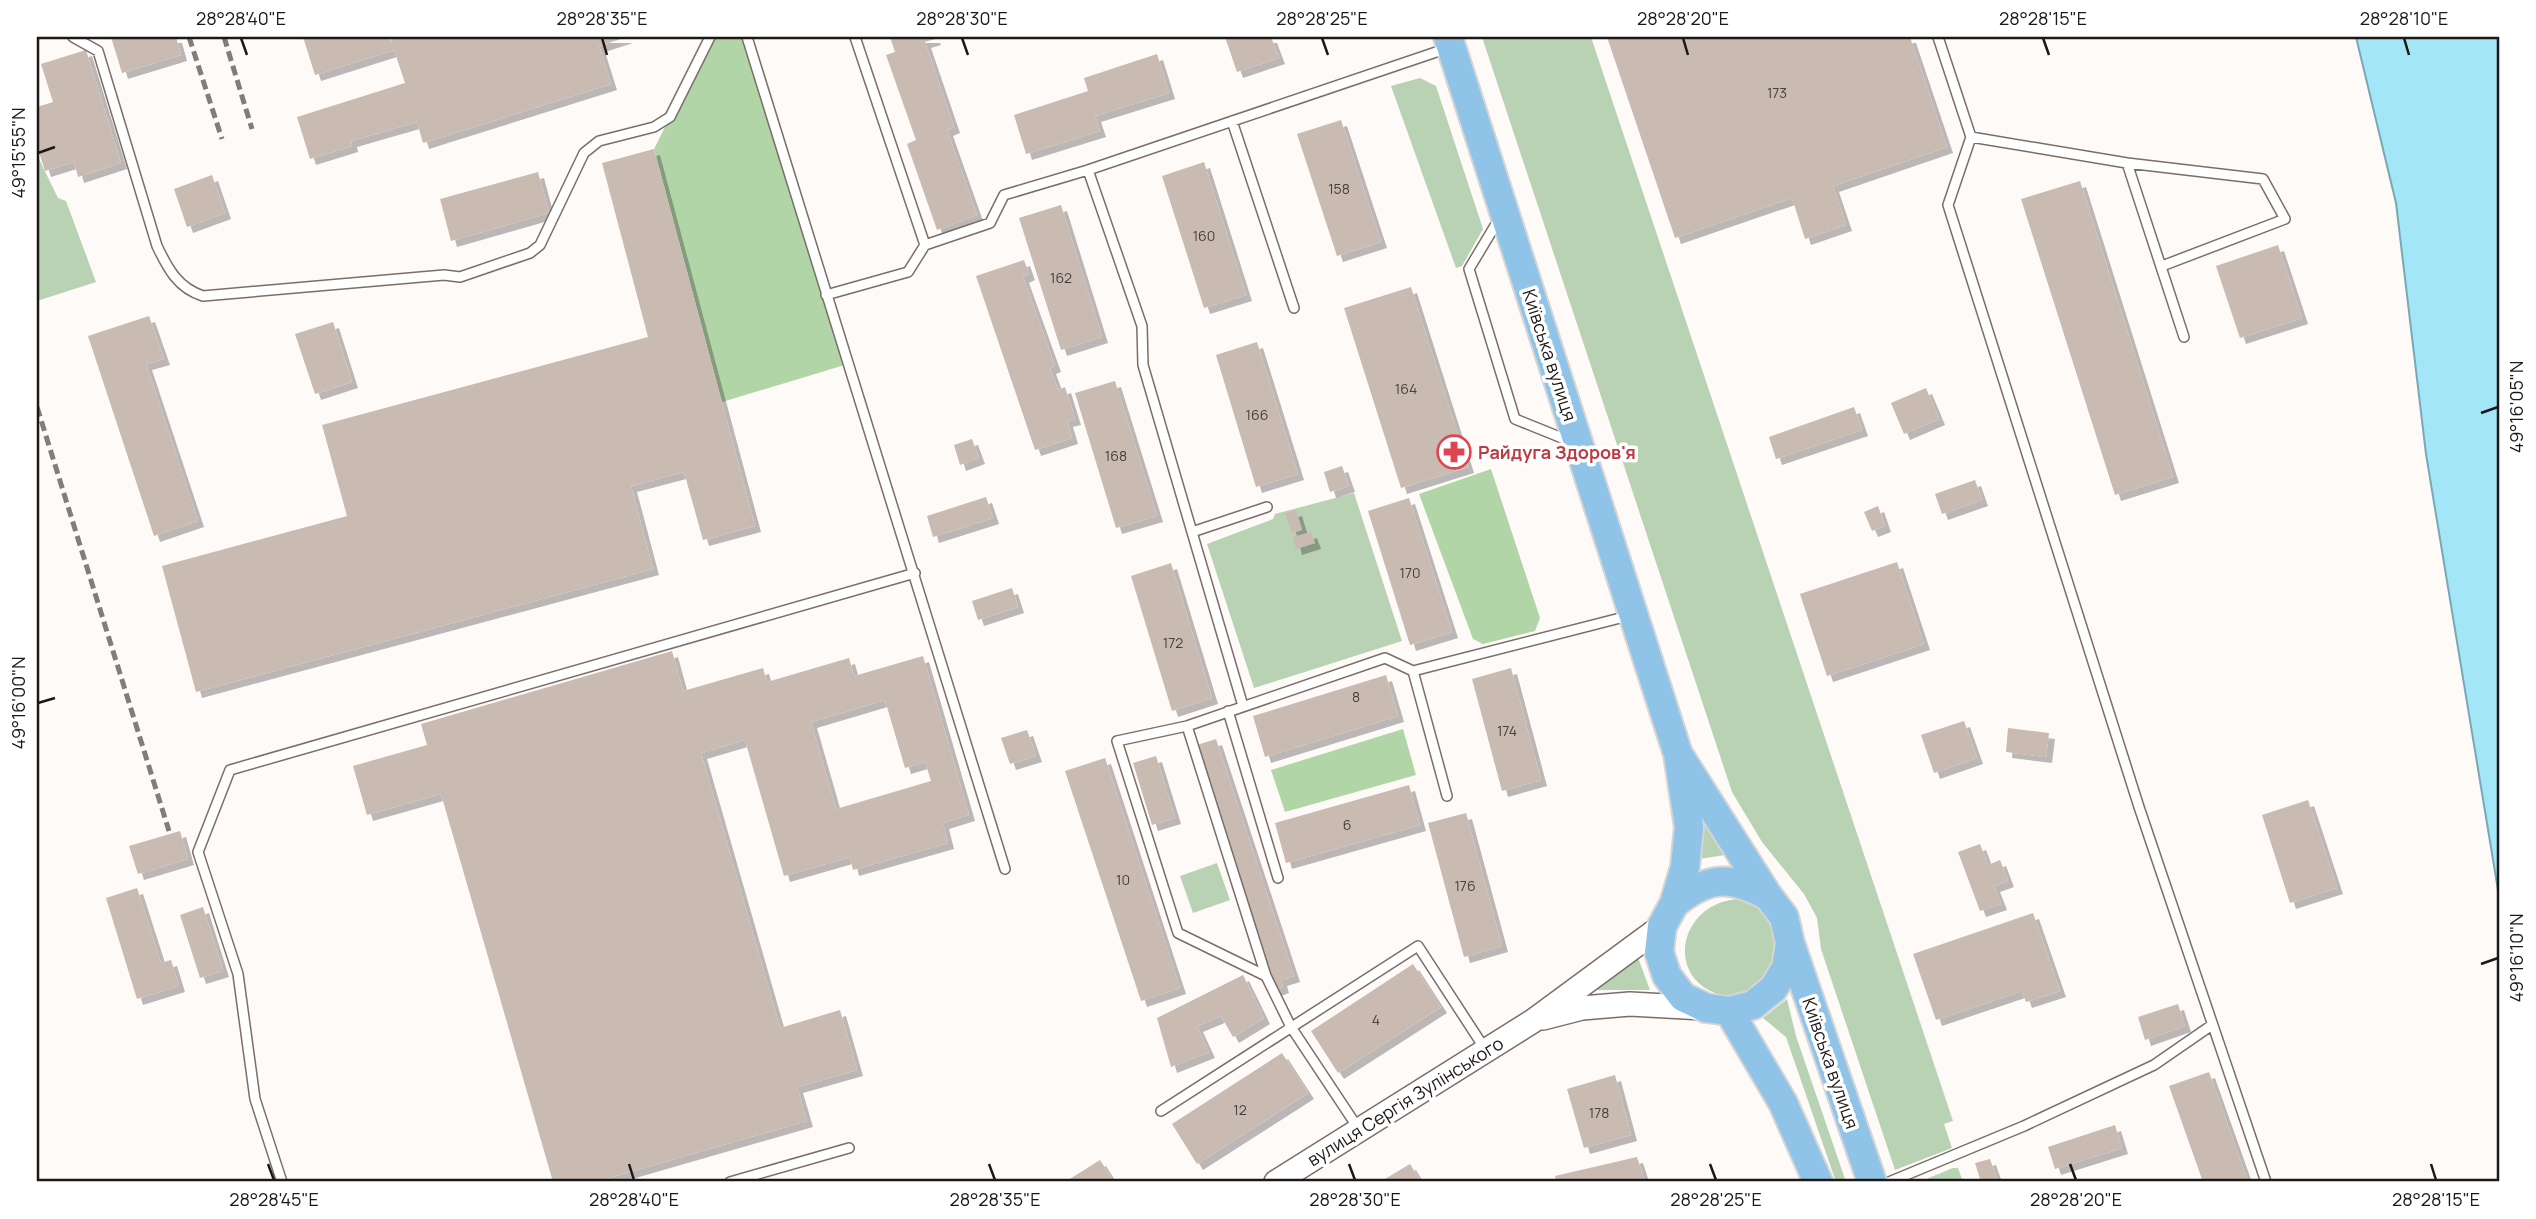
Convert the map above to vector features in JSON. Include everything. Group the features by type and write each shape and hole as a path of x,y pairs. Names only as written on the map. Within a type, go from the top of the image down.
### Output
{"main road":[{"name":"Київська вулиця","path":"1449,42 1678,754"},
{"path":"1678,754 1784,917 1790,943 1786,968 1773,989 1753,1004 1718,1010 1683,997 1667,976 1659,952 1668,915 1685,867 1689,827 1678,754"},
{"path":"1668,915 1694,887 1719,880 1745,883 1768,896"},
{"name":"Київська вулиця","path":"1790,943 1872,1182"},
{"path":"1718,1010 1783,1103 1813,1176"}],"street":[{"path":"1534,1021 1668,915"},
{"path":"1534,1021 1583,1008 1630,1004 1718,1010"},
{"name":"вулиця Сергія Зулінського","path":"1276,1182 1534,1021"}],"lane":[{"path":"74,37 98,51 157,246 166,265 176,280 190,292 203,296 444,275 460,277 530,253 540,245 584,153 598,141 654,127 670,117 710,37"},
{"path":"747,37 1005,869"},
{"path":"855,37 925,245"},
{"path":"1938,37 1971,137 1948,205 2138,807 2266,1182"},
{"path":"826,295 908,272 925,245 989,223 1004,195 1088,170 1232,121 1449,42"},
{"path":"1232,121 1294,308"},
{"path":"1971,137 2127,163 2263,179 2286,219 2162,266"},
{"path":"2127,163 2184,337"},
{"path":"1088,170 1142,326 1143,365 1243,706"},
{"path":"1504,211 1469,269 1515,419 1579,445"},
{"path":"1192,532 1268,507"},
{"path":"282,1182 255,1099 238,974 198,852 230,770 915,573"},
{"path":"1266,976 1178,933 1117,741 1187,726 1385,659 1413,671 1633,614"},
{"path":"1413,671 1447,796"},
{"path":"1228,711 1278,878"},
{"path":"1187,726 1266,976 1292,1027 1359,1130"},
{"path":"1161,1111 1418,946 1486,1050"},
{"path":"1889,1182 2024,1125 2154,1065 2212,1026"},
{"path":"730,1182 849,1148"}],"green space":[{"path":"710,37 747,37 848,364 722,402 654,149"},
{"path":"1482,37 1591,37 1953,1121 1944,1124 1952,1148 1895,1170 1821,949 1817,918 1804,894 1762,842 1732,792"},
{"path":"1420,78 1436,86 1483,229 1462,266 1456,268 1391,86"},
{"path":"37,155 58,198 66,201 96,282 37,301"},
{"path":"1491,469 1540,618 1535,631 1483,644 1473,639 1419,494"},
{"path":"1354,493 1402,641 1254,688 1207,544 1273,519 1275,514"},
{"path":"1403,729 1416,775 1285,812 1271,770"},
{"path":"1701,816 1725,855 1699,859"},
{"path":"1217,863 1230,900 1193,913 1180,876"},
{"path":"1738,899 1753,903 1764,910 1782,933 1776,975 1748,994 1734,998 1718,994 1701,985 1690,972 1685,957 1686,941 1692,926 1703,913 1718,903"},
{"path":"1637,955 1650,990 1584,990"},
{"path":"1787,999 1796,1036 1846,1182 1836,1182 1786,1037 1763,1018"},
{"path":"1958,1168 1963,1182 1919,1182"}],"water":[{"path":"2356,37 2499,37 2499,896 2426,454 2396,203"}],"building":[{"path":"111,37 176,37 181,55 122,73"},
{"path":"303,37 389,37 392,45 390,37 627,37 599,46 611,84 423,143 417,122 351,141 352,146 310,159 297,117 405,83 394,50 315,75"},
{"path":"890,37 935,39 925,42 954,127 947,130 977,215 937,230 907,144 916,140 886,55 895,52"},
{"path":"1225,37 1271,37 1279,58 1237,72"},
{"path":"1607,37 1910,37 1947,147 1833,186 1846,225 1805,239 1792,198 1675,238"},
{"path":"86,50 121,163 78,177 74,162 45,171 37,146 37,107 53,102 41,64"},
{"path":"1157,54 1169,93 1095,116 1100,131 1026,154 1014,115 1088,91 1084,78"},
{"path":"1341,120 1381,242 1337,256 1297,134"},
{"path":"654,149 755,526 703,540 684,472 631,486 653,569 196,692 162,566 347,516 322,425 648,337 602,163"},
{"path":"1204,162 1246,295 1204,308 1162,176"},
{"path":"538,172 549,213 451,241 440,199"},
{"path":"212,175 225,213 187,227 174,189"},
{"path":"2080,181 2173,477 2115,495 2021,199"},
{"path":"1061,205 1102,337 1061,350 1019,218"},
{"path":"2278,245 2302,318 2240,338 2216,266"},
{"path":"1024,260 1029,274 1023,277 1055,366 1050,368 1058,390 1065,387 1075,419 1067,421 1072,438 1035,450 976,276"},
{"path":"1411,287 1468,467 1401,488 1344,308"},
{"path":"149,316 164,359 146,364 198,521 154,536 88,336"},
{"path":"333,322 352,382 315,394 295,334"},
{"path":"1257,342 1298,474 1256,487 1216,355"},
{"path":"1115,381 1157,516 1116,528 1075,393"},
{"path":"1926,388 1939,419 1904,434 1891,403"},
{"path":"1854,407 1862,430 1776,459 1769,437"},
{"path":"972,439 979,458 960,465 954,445"},
{"path":"1342,466 1349,486 1330,492 1324,472"},
{"path":"1975,480 1982,500 1942,514 1935,494"},
{"path":"986,497 993,518 933,537 927,516"},
{"path":"1409,498 1452,632 1410,645 1368,511"},
{"path":"1878,506 1885,526 1872,531 1864,512"},
{"path":"1296,510 1302,530 1292,533 1285,513"},
{"path":"1311,532 1315,543 1296,549 1293,537"},
{"path":"1897,562 1924,644 1827,676 1800,594"},
{"path":"1171,563 1212,698 1172,711 1131,576"},
{"path":"1012,588 1018,607 978,620 972,601"},
{"path":"672,651 683,691 763,668 767,682 849,658 854,676 923,656 969,815 943,823 948,843 853,870 850,857 784,876 745,740 701,753 780,1028 840,1010 857,1070 797,1087 807,1121 595,1182 553,1182 441,794 367,815 353,766 427,745 421,724","holes":["885,700 905,768 925,762 931,781 836,809 811,722"]},
{"path":"1511,668 1541,780 1502,791 1472,679"},
{"path":"1386,675 1398,716 1265,757 1253,716"},
{"path":"1964,721 1977,758 1934,773 1921,735"},
{"path":"2008,728 2049,733 2046,757 2006,752"},
{"path":"1027,730 1036,756 1010,764 1001,738"},
{"path":"1216,739 1294,976 1281,980 1283,987 1275,990 1197,745"},
{"path":"1156,756 1175,818 1152,825 1133,763"},
{"path":"1105,758 1180,988 1141,1001 1065,771"},
{"path":"1409,785 1420,825 1286,863 1275,823"},
{"path":"2308,800 2337,888 2290,903 2262,815"},
{"path":"1466,813 1502,946 1464,957 1428,823"},
{"path":"180,831 188,859 138,874 129,846"},
{"path":"1980,844 1988,865 2000,860 2008,881 1994,886 2001,904 1980,911 1958,852"},
{"path":"137,888 161,963 171,960 179,986 137,999 106,898"},
{"path":"203,907 223,971 200,978 180,915"},
{"path":"2033,913 2060,991 2026,1002 2022,991 1936,1020 1913,954"},
{"path":"1413,964 1441,1007 1338,1073 1311,1031"},
{"path":"1243,975 1264,1018 1233,1037 1221,1016 1197,1026 1209,1052 1171,1067 1157,1018"},
{"path":"2178,1004 2185,1026 2145,1040 2138,1017"},
{"path":"1282,1053 1308,1093 1197,1164 1172,1124"},
{"path":"2209,1072 2248,1182 2203,1182 2169,1086"},
{"path":"1615,1075 1631,1135 1584,1148 1567,1089"},
{"path":"2115,1125 2122,1148 2055,1169 2048,1147"},
{"path":"1637,1157 1645,1182 1557,1182 1555,1176"},
{"path":"1990,1159 1998,1182 1981,1182 1975,1163"},
{"path":"1100,1160 1114,1182 1065,1182"},
{"path":"1410,1164 1421,1182 1380,1182"}],"railway":[{"path":"189,37 222,139"},
{"path":"224,37 252,129"},
{"path":"37,407 169,831"}],"place":[{"name":"Райдуга Здоров'я","path":"1454,452"}]}
